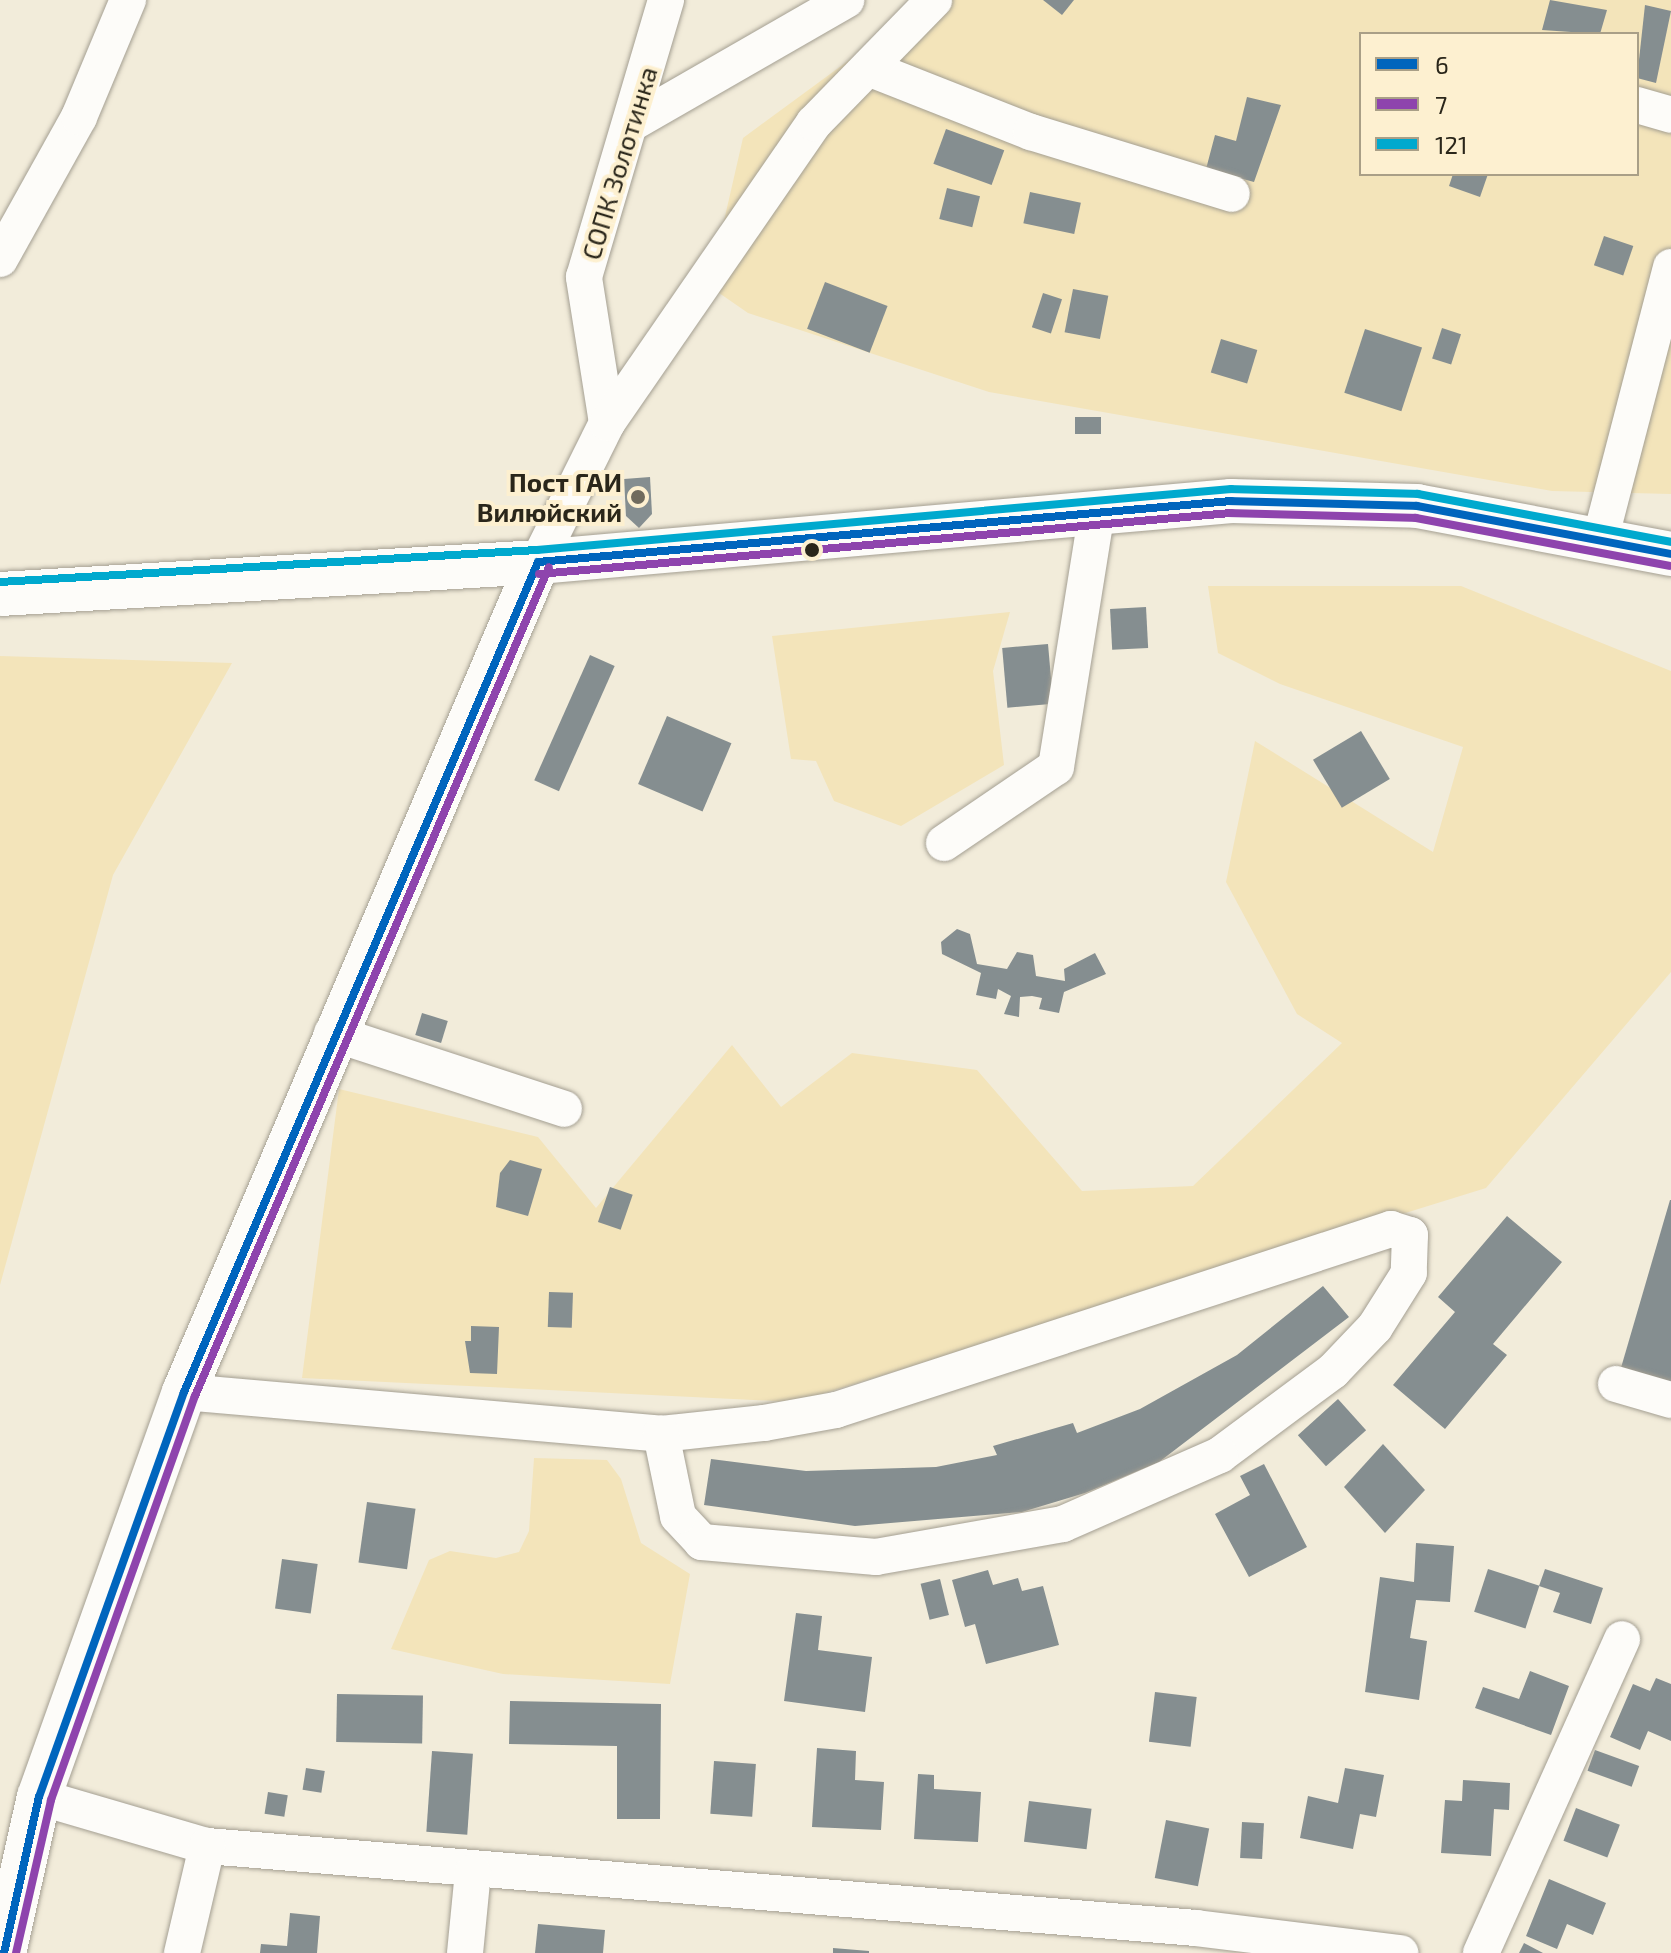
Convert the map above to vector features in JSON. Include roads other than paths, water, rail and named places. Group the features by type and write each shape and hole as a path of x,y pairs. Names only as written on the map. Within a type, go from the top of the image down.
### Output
{"main road":[{"path":"0,594 538,562 1231,501 1402,506 1601,536 1671,554"},
{"path":"4,1953 39,1797 184,1392 332,1033 538,562"}],"street":[{"path":"0,259 79,117 128,0"},
{"name":"СОПК Золотинка","path":"607,423 584,277 634,122 666,0"},
{"path":"634,122 846,0"},
{"path":"538,562 607,423 814,123 871,69 934,0"},
{"path":"871,69 1031,132 1232,194"},
{"path":"1639,106 1671,115"},
{"path":"1601,536 1671,267"},
{"path":"944,843 1056,767 1097,512"},
{"path":"332,1033 564,1109"},
{"path":"184,1392 661,1434 836,1410 1391,1229 1410,1235 1409,1273 1375,1327 1323,1379 1220,1455 1063,1524 876,1557 702,1542 678,1516 661,1434"},
{"path":"1616,1384 1671,1400"},
{"path":"1481,1953 1622,1639"},
{"path":"39,1797 207,1846 473,1872 1164,1925 1400,1953"},
{"path":"182,1953 207,1846"},
{"path":"465,1953 473,1872"}],"place":[{"name":"Пост ГАИ Вилюйский","path":"638,497"}]}
